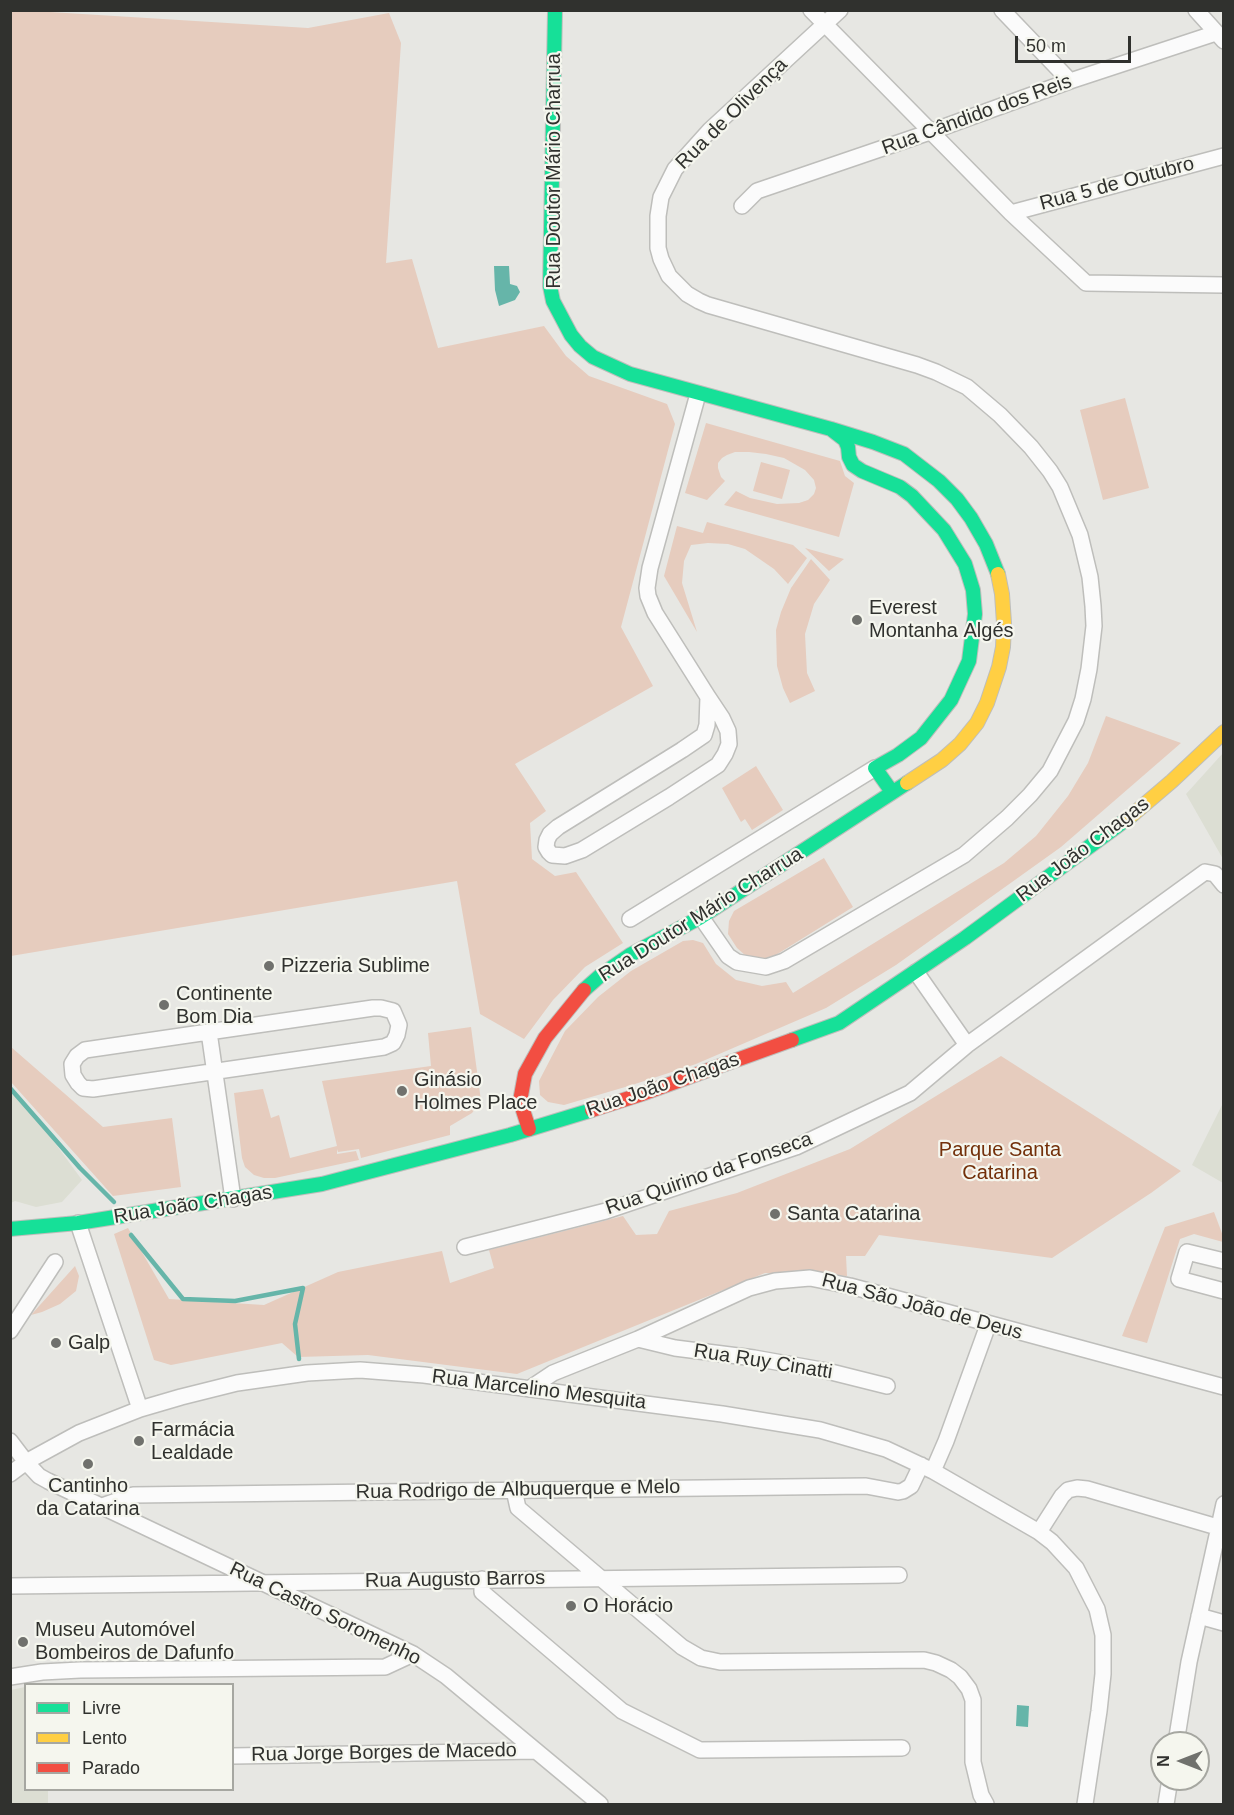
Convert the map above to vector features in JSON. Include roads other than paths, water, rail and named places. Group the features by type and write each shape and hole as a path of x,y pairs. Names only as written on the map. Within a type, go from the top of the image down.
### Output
{"street":[{"name":"Rua Doutor Mário Charrua","path":"555,10 549,268 553,301 571,335 593,357 630,374 831,429 904,454 939,480 957,498 986,544 997,570 1002,594 1003,647 987,703 976,723 960,744 942,760 906,767 875,768 630,919"},
{"path":"811,10 1011,213 1086,283 1224,285"},
{"name":"Rua de Olivença","path":"701,917 728,956 737,962 766,967 784,961 964,855 1023,803 1050,771 1076,721 1089,669 1094,626 1090,577 1080,535 1060,487 1031,447 991,406 967,387 917,365 708,305 687,294 669,276 664,267 658,248 659,207 664,188 675,169 710,130 840,10"},
{"path":"1002,10 1070,81"},
{"path":"1196,10 1220,37"},
{"name":"Rua Cândido dos Reis","path":"742,206 757,191 1070,81 1220,37"},
{"name":"Rua 5 de Outubro","path":"1011,213 1224,156"},
{"path":"698,394 650,568 647,588 655,613 722,718 728,731 729,744 718,765 582,850 565,856 552,855 549,852 546,847 547,840 558,827 704,735 709,714 708,698"},
{"path":"831,429 845,441 853,465"},
{"path":"853,465 860,449 873,442"},
{"name":"Rua Doutor Mário Charrua","path":"529,1129 520,1101 521,1089 530,1063 544,1038 579,994 630,955 701,917 892,792 921,738 939,716 960,683 969,662 975,614 973,590 965,564 944,530 912,496 900,487 853,465"},
{"name":"Rua João Chagas","path":"10,1229 78,1222 322,1184 529,1129 642,1094 839,1023 965,938 1131,816 1224,732"},
{"path":"875,768 892,792"},
{"name":"Rua Quirino da Fonseca","path":"465,1247 606,1211 796,1147 910,1093 968,1045 1205,872 1215,874 1224,885"},
{"path":"916,972 968,1045"},
{"path":"381,1008 393,1011 399,1025 393,1043 384,1047 214,1072 93,1089 83,1088 78,1083 73,1075 72,1064 85,1050 381,1008"},
{"path":"209,1032 233,1198"},
{"path":"78,1222 141,1409"},
{"path":"1224,1261 1187,1252 1179,1279 1224,1291"},
{"path":"10,1331 55,1262"},
{"name":"Rua São João de Deus","path":"529,1389 553,1373 638,1339 749,1288 775,1281 810,1278 850,1286 1224,1387"},
{"name":"Rua Rodrigo de Albuquerque e Melo","path":"102,1506 133,1495 866,1486 903,1491 911,1486 927,1468 946,1441 988,1325"},
{"name":"Rua Ruy Cinatti","path":"638,1339 675,1348 754,1358 827,1371 888,1386"},
{"name":"Rua Marcelino Mesquita","path":"10,1474 26,1462 79,1433 141,1409 181,1397 237,1383 307,1373 360,1370 424,1375 722,1414 820,1430 886,1449 927,1468 1040,1532 1076,1568 1097,1609 1103,1635 1102,1683 1085,1804"},
{"name":"Rua Castro Soromenho","path":"10,1441 39,1476 48,1481 414,1654 446,1676 600,1804"},
{"path":"1040,1532 1062,1496 1068,1490 1077,1488 1221,1528"},
{"path":"514,1490 519,1508 691,1654 720,1662 804,1663 924,1660 951,1670 969,1689 973,1700 973,1762 981,1795 986,1804"},
{"path":"1178,1731 1189,1662 1221,1528 1224,1504"},
{"name":"Rua Augusto Barros","path":"10,1586 899,1575"},
{"path":"482,1580 482,1592 622,1711 700,1750 902,1748"},
{"path":"1199,1616 1224,1623"},
{"path":"10,1677 80,1670 385,1667 414,1654"},
{"name":"Rua Jorge Borges de Macedo","path":"234,1756 536,1751"}],"water":[{"path":"494,266 509,266 510,284 517,286 520,292 515,300 499,306 495,290"},
{"path":"1017,1705 1029,1706 1028,1727 1016,1726"}],"waterway":[{"path":"10,1088 80,1168 114,1202"},
{"path":"131,1235 183,1299 235,1301 303,1288 295,1324 299,1359"}],"place":[{"name":"Everest Montanha Algés","path":"857,620"},
{"name":"Pizzeria Sublime","path":"269,966"},
{"name":"Continente Bom Dia","path":"164,1005"},
{"name":"Ginásio Holmes Place","path":"402,1091"},
{"name":"Santa Catarina","path":"775,1214"},
{"name":"Galp","path":"56,1343"},
{"name":"Farmácia Lealdade","path":"139,1441"},
{"name":"Cantinho da Catarina","path":"88,1464"},
{"name":"O Horácio","path":"571,1606"},
{"name":"Museu Automóvel Bombeiros de Dafunfo","path":"23,1642"}],"park label":[{"name":"Parque Santa Catarina","path":"1000,1162"}]}
